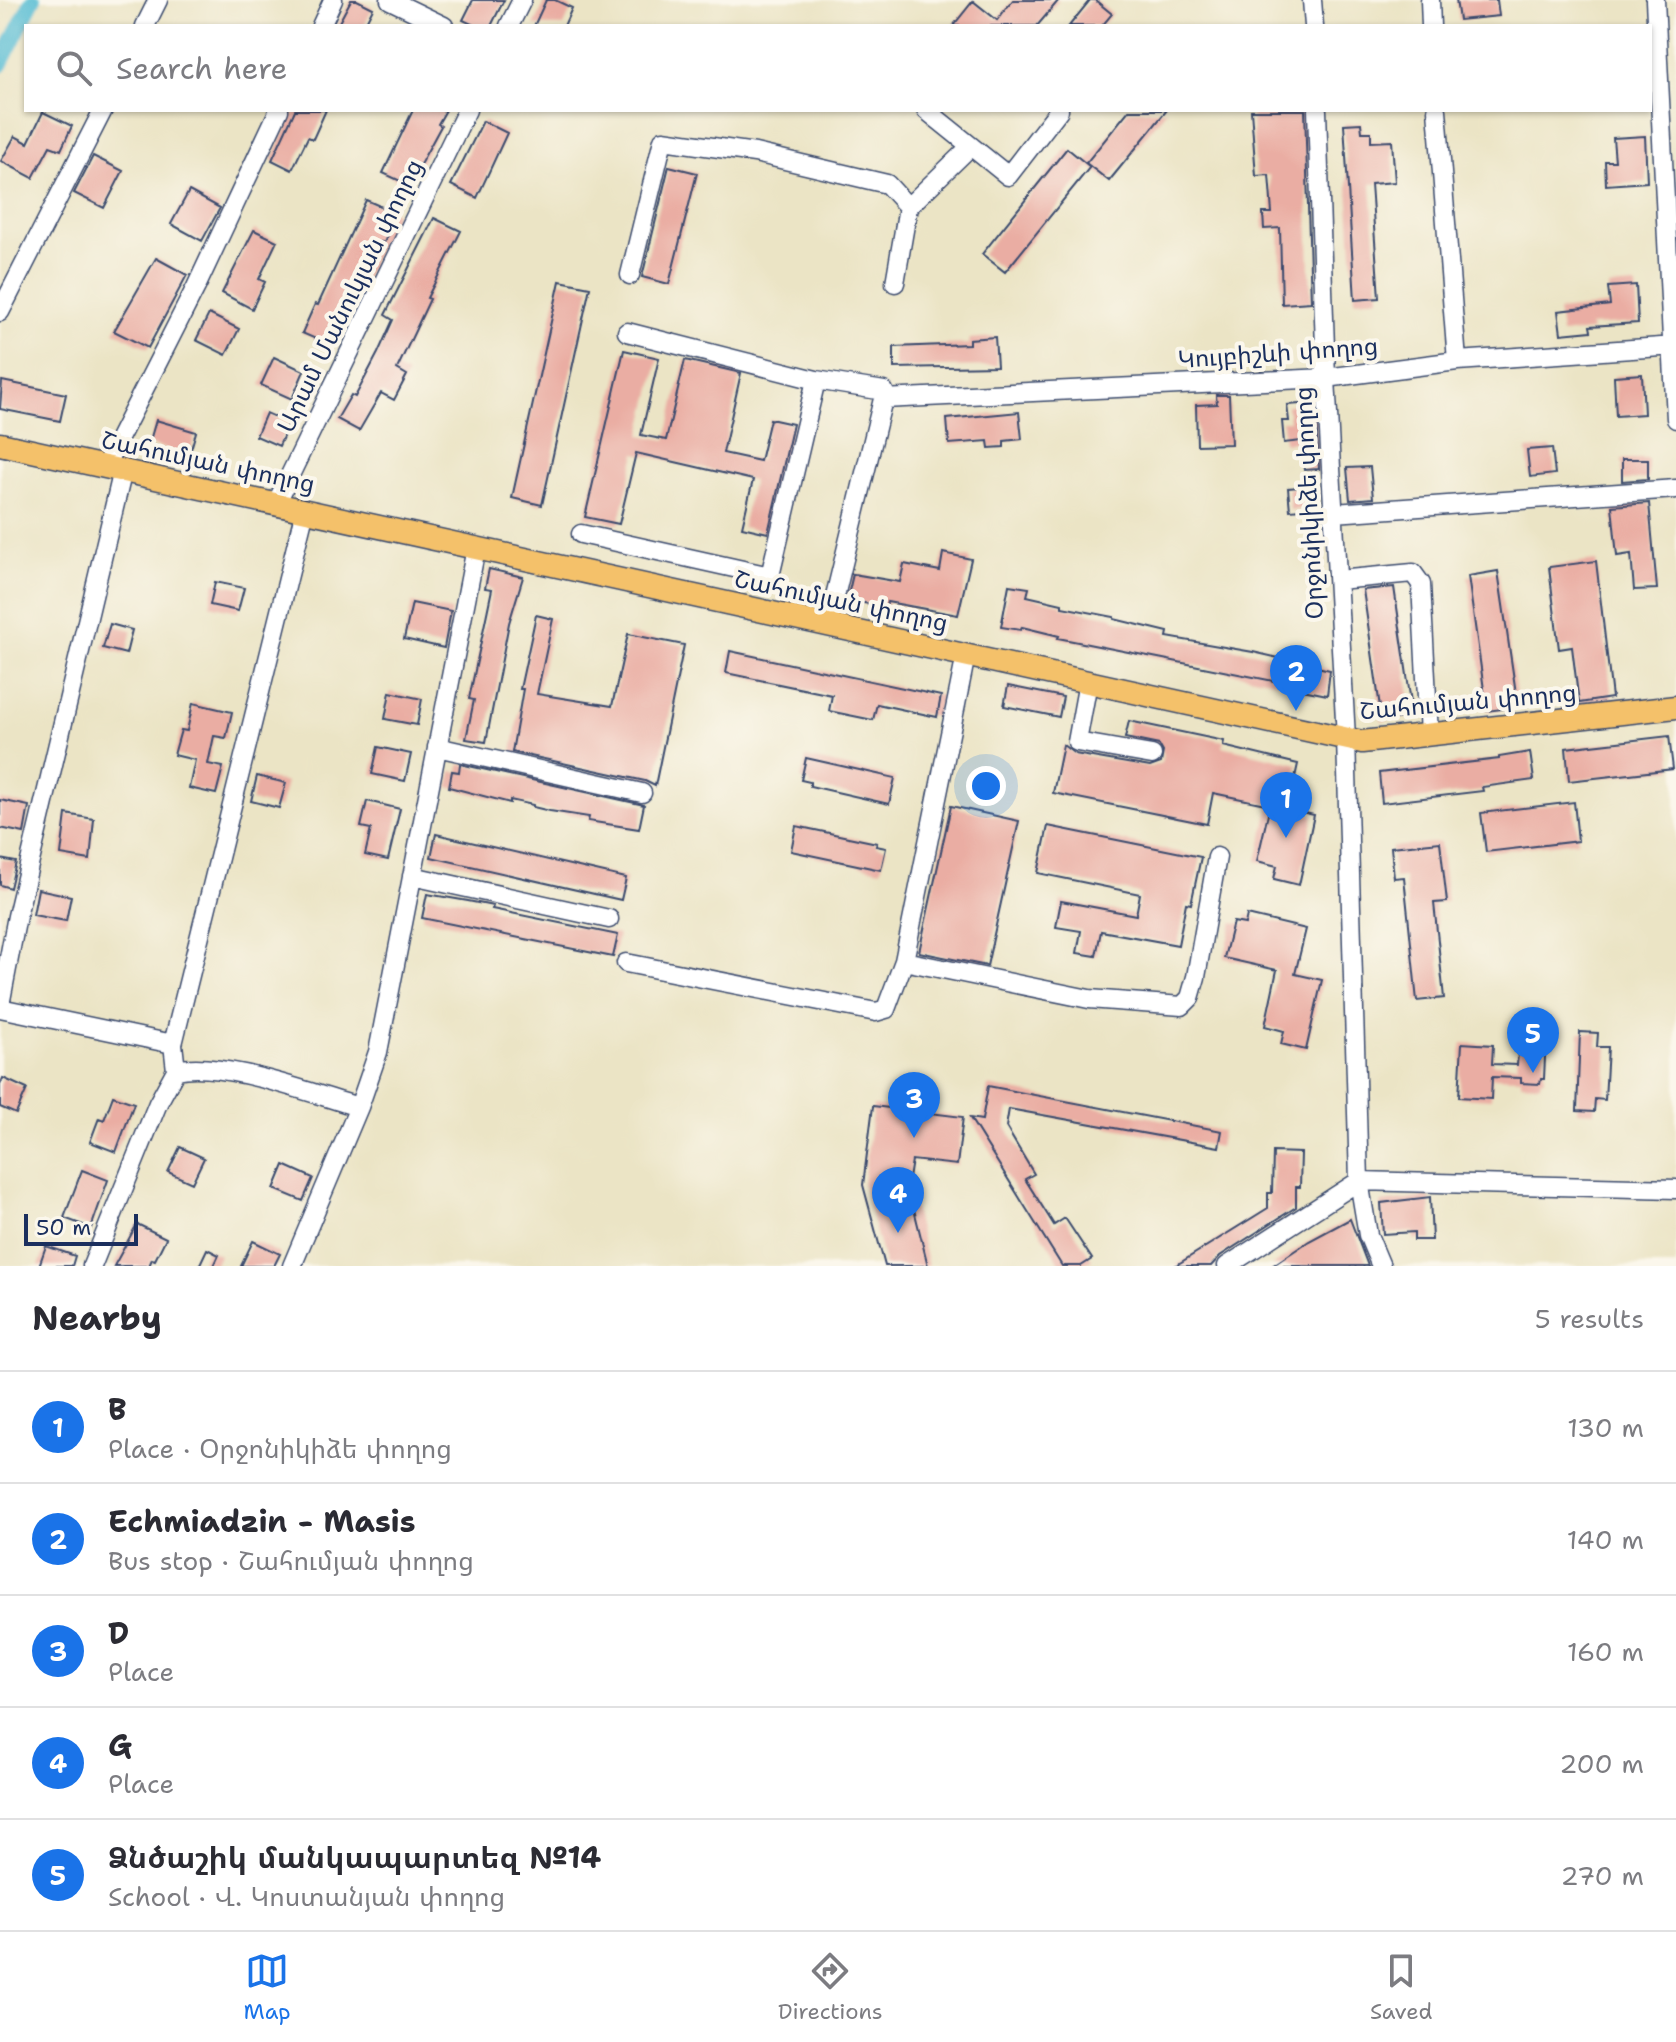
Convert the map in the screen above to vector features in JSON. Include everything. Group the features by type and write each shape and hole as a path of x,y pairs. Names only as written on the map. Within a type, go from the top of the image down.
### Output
{"main road":[{"name":"Շահումյան փողոց","path":"0,444 1362,742 1676,707"}],"street":[{"path":"146,24 158,0"},
{"path":"322,24 333,0"},
{"path":"390,0 440,24"},
{"path":"510,24 522,0"},
{"path":"1312,0 1314,24"},
{"path":"1430,0 1431,24"},
{"path":"1655,0 1675,346 1676,419"},
{"path":"0,312 102,112"},
{"path":"173,1044 0,1006 20,900 114,468 278,112"},
{"name":"Արամ Մանուկյան փողոց","path":"276,504 466,112"},
{"path":"928,112 1008,176 1057,112"},
{"name":"Օրջոնիկիձե փողոց","path":"1317,112 1326,378 1346,738 1359,1181 1368,1235 1381,1266"},
{"path":"1437,112 1457,361"},
{"path":"630,275 663,140 755,153 887,184 908,207"},
{"path":"895,283 908,207 971,146"},
{"name":"Կույբիշևի փողոց","path":"627,332 884,395 1326,378 1457,361 1675,346"},
{"path":"581,534 770,576 816,380"},
{"path":"828,625 884,395"},
{"path":"1334,513 1676,489"},
{"path":"92,1266 158,1103 176,1070 173,1044 305,510"},
{"path":"292,1266 359,1107 378,1052 476,548"},
{"path":"1338,580 1413,573 1419,578 1429,735"},
{"path":"626,963 876,1012 881,1012 890,1004 904,961 966,655"},
{"path":"1088,682 1077,742 1152,755"},
{"path":"437,747 642,793"},
{"path":"904,961 1089,999 1182,1006 1190,998 1196,977 1217,857"},
{"path":"412,876 609,919"},
{"path":"176,1070 192,1066 250,1076 359,1107"},
{"path":"1227,1266 1359,1181 1676,1189"}],"building":[{"path":"351,0 373,8 365,24 338,24"},
{"path":"473,0 504,0 492,24 472,24 463,20"},
{"path":"546,0 555,0 572,8 565,24 535,24"},
{"path":"1013,0 1059,0 1039,24 955,24 973,1 997,20"},
{"path":"1090,0 1095,0 1112,14 1104,24 1071,24"},
{"path":"1456,0 1497,0 1499,16 1459,20"},
{"path":"43,112 72,126 61,150 50,146 33,178 1,161 15,136 28,143"},
{"path":"294,112 325,112 313,139 308,137 292,170 272,160"},
{"path":"412,112 445,112 438,124 441,126 409,185 383,173"},
{"path":"1127,112 1165,112 1109,181 1086,163"},
{"path":"1251,112 1305,112 1311,302 1282,304 1280,228 1264,229 1263,213 1272,213 1269,175 1256,176"},
{"path":"483,121 507,133 477,198 451,185"},
{"path":"1361,123 1362,132 1371,132 1371,142 1392,141 1395,182 1371,184 1379,298 1355,300 1344,124"},
{"path":"1645,136 1647,182 1606,185 1605,161 1615,161 1613,138"},
{"path":"1067,148 1090,167 1005,272 982,254"},
{"path":"93,156 123,171 104,208 74,193"},
{"path":"669,166 697,173 669,284 642,277"},
{"path":"189,191 220,208 202,241 171,224"},
{"path":"366,200 396,213 353,309 349,307 332,346 302,333"},
{"path":"434,218 461,231 427,298 430,299 397,369 407,375 394,400 381,393 359,431 337,419 351,395 355,397 378,353 393,320 385,315"},
{"path":"254,230 277,241 259,279 265,282 252,309 222,293"},
{"path":"156,258 187,275 148,348 114,331"},
{"path":"560,281 590,287 542,505 512,498"},
{"path":"1636,285 1638,323 1590,326 1591,331 1561,334 1558,311 1610,305 1608,287"},
{"path":"209,314 239,329 226,355 196,340"},
{"path":"995,337 997,366 894,368 894,347 969,344 969,339"},
{"path":"624,350 659,358 641,435 666,440 685,360 741,373 723,453 760,461 770,419 793,424 768,533 742,527 753,480 636,453 619,524 585,517"},
{"path":"274,357 304,371 292,399 261,385"},
{"path":"1642,374 1644,414 1616,416 1614,376"},
{"path":"2,381 66,394 60,421 0,409"},
{"path":"1216,395 1229,395 1231,444 1197,445 1196,405 1217,404"},
{"path":"1315,403 1319,469 1304,470 1301,441 1284,443 1282,421 1289,421 1287,405"},
{"path":"1019,412 1022,439 1004,441 1004,447 989,448 988,441 949,444 947,419"},
{"path":"266,413 289,423 279,446 256,436"},
{"path":"156,420 196,432 189,456 149,444"},
{"path":"1552,448 1555,474 1530,477 1527,450"},
{"path":"1622,459 1648,459 1648,479 1622,481"},
{"path":"1370,467 1373,498 1350,500 1347,468"},
{"path":"1311,486 1312,508 1290,510 1288,488"},
{"path":"1649,503 1657,589 1634,590 1631,554 1617,556 1612,506"},
{"path":"943,553 971,559 958,615 887,602 886,607 847,600 853,574 900,582 904,564 940,571"},
{"path":"1596,561 1612,698 1579,703 1572,647 1559,649 1549,567"},
{"path":"489,569 523,577 509,623 486,742 466,739 474,700 469,699 492,589 485,588"},
{"path":"1498,571 1518,707 1487,711 1468,576"},
{"path":"215,582 244,588 238,611 210,605"},
{"path":"1009,585 1029,588 1027,596 1062,604 1062,607 1168,632 1167,637 1330,670 1327,695 1293,688 1294,685 1058,638 1022,627 1021,630 1001,627"},
{"path":"1394,587 1413,716 1382,721 1363,590"},
{"path":"412,603 451,611 444,648 404,639"},
{"path":"536,615 553,619 537,694 612,706 628,634 684,645 655,786 645,781 512,752 523,689 520,689"},
{"path":"110,624 132,630 126,654 103,648"},
{"path":"730,651 941,696 937,717 877,704 873,720 829,711 832,695 726,673"},
{"path":"1008,686 1063,697 1059,717 1004,706"},
{"path":"390,692 422,699 417,725 385,719"},
{"path":"193,703 232,712 226,738 214,736 208,764 223,767 216,794 189,788 195,760 174,755 181,730 187,731"},
{"path":"1129,721 1224,741 1223,746 1298,764 1288,809 1314,815 1299,885 1274,879 1277,866 1257,861 1270,805 1213,793 1207,824 1053,793 1063,745 1075,754 1150,767 1161,763 1163,752 1159,745 1125,738"},
{"path":"1669,736 1673,769 1569,781 1566,748"},
{"path":"378,747 411,754 405,781 372,774"},
{"path":"1530,752 1534,780 1482,787 1483,791 1382,803 1379,773 1499,759"},
{"path":"806,758 895,778 889,804 810,786 810,782 801,780"},
{"path":"460,764 644,805 639,829 588,821 589,817 510,800 510,803 449,787 452,771 459,772"},
{"path":"257,776 286,783 279,808 251,801"},
{"path":"0,800 29,806 24,833 0,828"},
{"path":"367,801 400,809 388,860 365,855 371,829 361,827"},
{"path":"1574,802 1578,841 1486,852 1481,813"},
{"path":"951,806 1019,821 987,966 919,952"},
{"path":"66,814 94,819 90,860 61,855"},
{"path":"796,826 877,843 876,846 886,848 881,870 791,851"},
{"path":"1048,826 1201,857 1191,904 1186,903 1178,945 1101,931 1096,956 1077,953 1081,931 1056,927 1061,901 1136,915 1140,894 1038,873"},
{"path":"436,834 626,878 621,900 431,857"},
{"path":"1440,842 1447,902 1434,903 1444,998 1417,1001 1404,877 1394,878 1391,847"},
{"path":"0,859 16,862 10,888 0,885"},
{"path":"38,889 71,896 66,921 33,915"},
{"path":"427,894 618,935 613,957 422,918"},
{"path":"1247,915 1306,929 1295,974 1322,980 1306,1050 1281,1044 1284,1031 1265,1026 1277,970 1224,958 1233,922 1245,924"},
{"path":"1520,1032 1546,1034 1544,1079 1540,1084 1521,1083 1521,1078 1492,1077 1491,1099 1459,1097 1462,1043 1493,1045 1492,1064 1517,1065"},
{"path":"1580,1032 1598,1033 1597,1047 1608,1047 1605,1100 1595,1099 1594,1112 1577,1111"},
{"path":"3,1078 27,1089 16,1114 0,1107"},
{"path":"988,1086 1222,1131 1219,1147 1009,1109 1006,1127 1034,1174 1025,1179 1054,1225 1065,1218 1092,1259 1081,1266 1062,1266 970,1118 982,1120"},
{"path":"113,1096 134,1103 116,1152 90,1142 99,1118 104,1120"},
{"path":"873,1106 963,1117 957,1165 912,1160 908,1185 928,1266 885,1266 863,1185"},
{"path":"180,1147 204,1158 192,1183 168,1172"},
{"path":"1273,1152 1301,1153 1296,1207 1220,1256 1211,1266 1175,1266 1268,1208 1268,1193 1272,1193"},
{"path":"284,1165 313,1178 303,1201 274,1189"},
{"path":"82,1170 108,1180 91,1228 64,1218"},
{"path":"1430,1197 1432,1240 1414,1240 1414,1232 1383,1234 1381,1203"},
{"path":"1350,1219 1368,1266 1272,1266 1309,1241"},
{"path":"137,1224 166,1238 155,1260 152,1259 149,1266 114,1266"},
{"path":"253,1241 280,1254 274,1266 241,1266"},
{"path":"46,1246 75,1256 72,1266 39,1266"},
{"path":"207,1249 219,1255 214,1266 199,1266"}],"waterway":[{"path":"0,65 33,0"}],"place":[{"name":"Echmiadzin - Masis","path":"1296,711"},
{"name":"B","path":"1286,838"},
{"name":"Ձնծաշիկ մանկապարտեզ №14","path":"1533,1073"},
{"name":"D","path":"914,1138"},
{"name":"G","path":"898,1233"}]}
